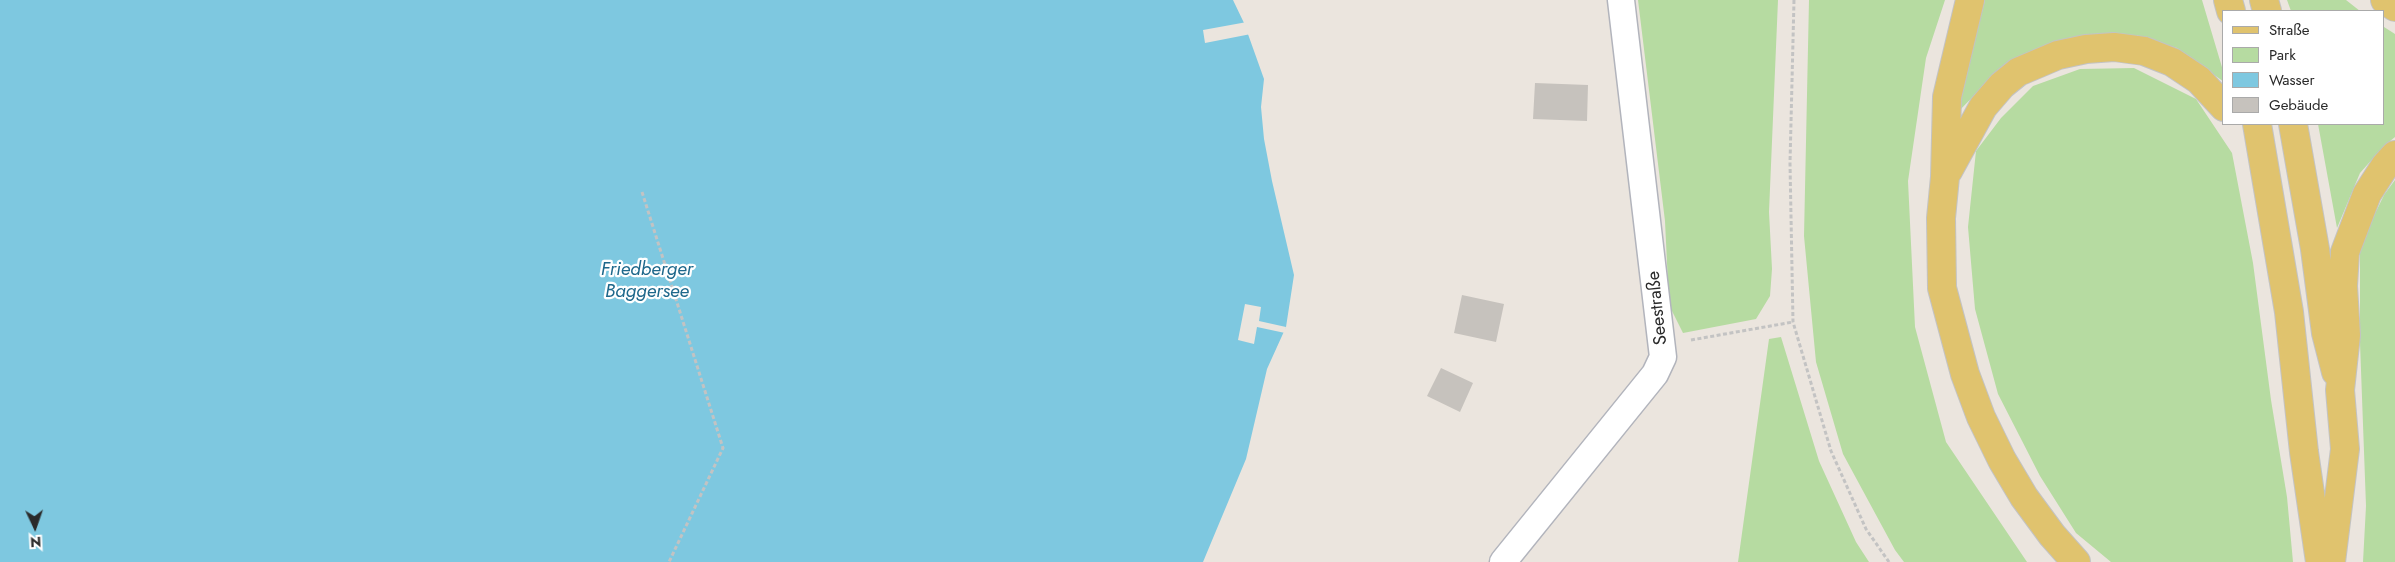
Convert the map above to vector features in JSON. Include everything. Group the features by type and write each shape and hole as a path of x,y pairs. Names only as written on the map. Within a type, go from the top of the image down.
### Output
{"main road":[{"path":"1970,0 1947,97 1945,177 1941,218 1942,288 1965,374 1981,417 2002,460 2035,512 2076,562"},
{"path":"2384,0 2395,7"},
{"path":"1945,177 1983,107 2002,85 2018,72 2058,55 2086,49 2114,48 2144,51 2172,62 2192,76 2222,105"},
{"path":"2236,125 2246,146 2254,185 2280,256"},
{"path":"2257,125 2289,312 2304,452 2320,562"},
{"path":"2293,125 2315,249 2326,333 2340,390 2345,449 2331,562"},
{"path":"2340,390 2346,335 2343,286 2345,252 2367,194 2385,166 2395,155"}],"street":[{"name":"Seestraße","path":"1503,562 1655,374 1663,357 1663,344 1621,0"}],"path":[{"path":"1794,0 1790,163 1793,322 1832,451 1866,529 1889,562"},
{"path":"642,192 723,448 669,562"},
{"path":"1663,344 1793,322"}],"green space":[{"path":"1638,0 1778,0 1769,212 1772,269 1770,296 1756,319 1683,333 1669,305 1665,221"},
{"path":"1809,0 1945,0 1926,58 1908,181 1915,327 1946,442 2027,562 1904,562 1895,550 1843,454 1816,362 1804,236"},
{"path":"1985,0 2202,0 2222,67 2222,81 2177,48 2135,35 2090,35 2041,47 1998,71 1956,114"},
{"path":"2287,0 2346,0 2359,10 2291,10"},
{"path":"2385,28 2395,34 2395,137 2384,146 2360,173 2337,228 2318,125 2385,125"},
{"path":"2134,68 2196,99 2232,153 2253,263 2271,400 2287,497 2293,562 2111,562 2076,533 2040,476 1998,394 1975,309 1968,227 1976,151 2001,118 2033,86 2080,69"},
{"path":"2395,180 2395,562 2363,562 2366,506 2360,343 2360,252 2370,224 2384,195"},
{"path":"1781,337 1819,461 1856,542 1869,562 1738,562 1769,339"}],"water":[{"name":"Friedberger Baggersee","path":"0,0 1233,0 1244,23 1264,79 1261,107 1264,139 1294,275 1286,327 1267,369 1246,459 1203,562 0,562"}],"pier":[{"path":"1247,22 1251,34 1205,43 1203,30"},
{"path":"1245,304 1261,307 1259,321 1286,327 1285,333 1257,327 1254,344 1238,340"}],"building":[{"path":"1535,83 1588,85 1587,121 1533,119"},
{"path":"1462,295 1504,304 1496,342 1454,333"},
{"path":"1441,368 1473,383 1460,412 1427,396"}]}
